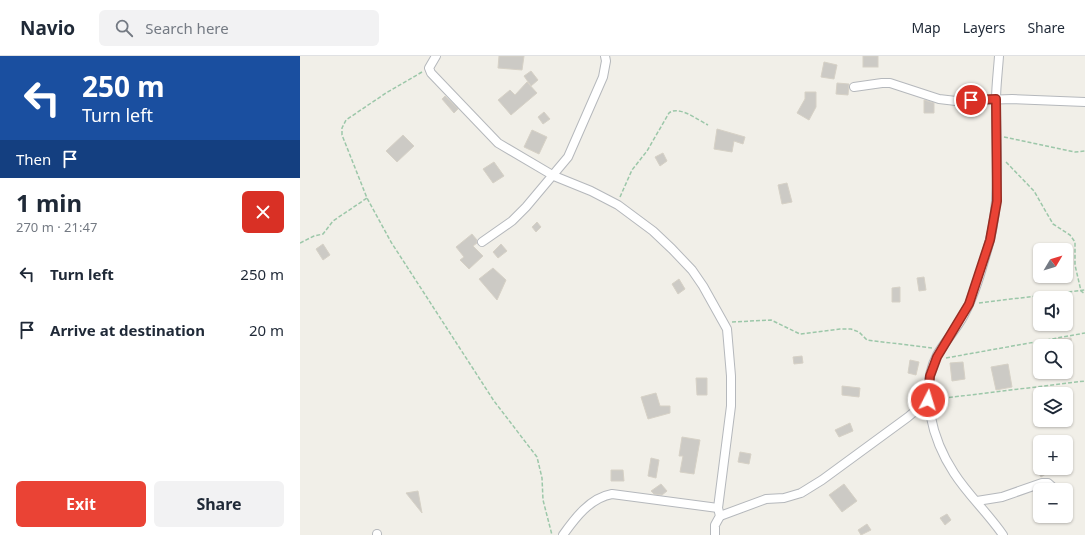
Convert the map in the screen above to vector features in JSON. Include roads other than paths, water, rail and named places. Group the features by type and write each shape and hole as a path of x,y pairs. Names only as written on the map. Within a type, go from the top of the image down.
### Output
{"street":[{"path":"436,56 429,68 431,73 498,143 554,176 591,191 618,205 653,231 692,270 725,323 727,329 731,376 731,406 719,512 715,525 716,535"},
{"path":"482,242 512,221 554,176 575,144 584,117 595,97 603,77 606,61 605,56"},
{"path":"999,56 996,99 997,201 994,219 984,260 969,304 935,362 930,376 928,400 939,443 944,456 954,473 1003,535"},
{"path":"854,87 882,83 939,99 1085,102"},
{"path":"562,535 600,496 612,494 719,512 766,499 784,498 801,493 822,480 908,417 928,400"},
{"path":"977,501 1002,497 1033,486"}]}
